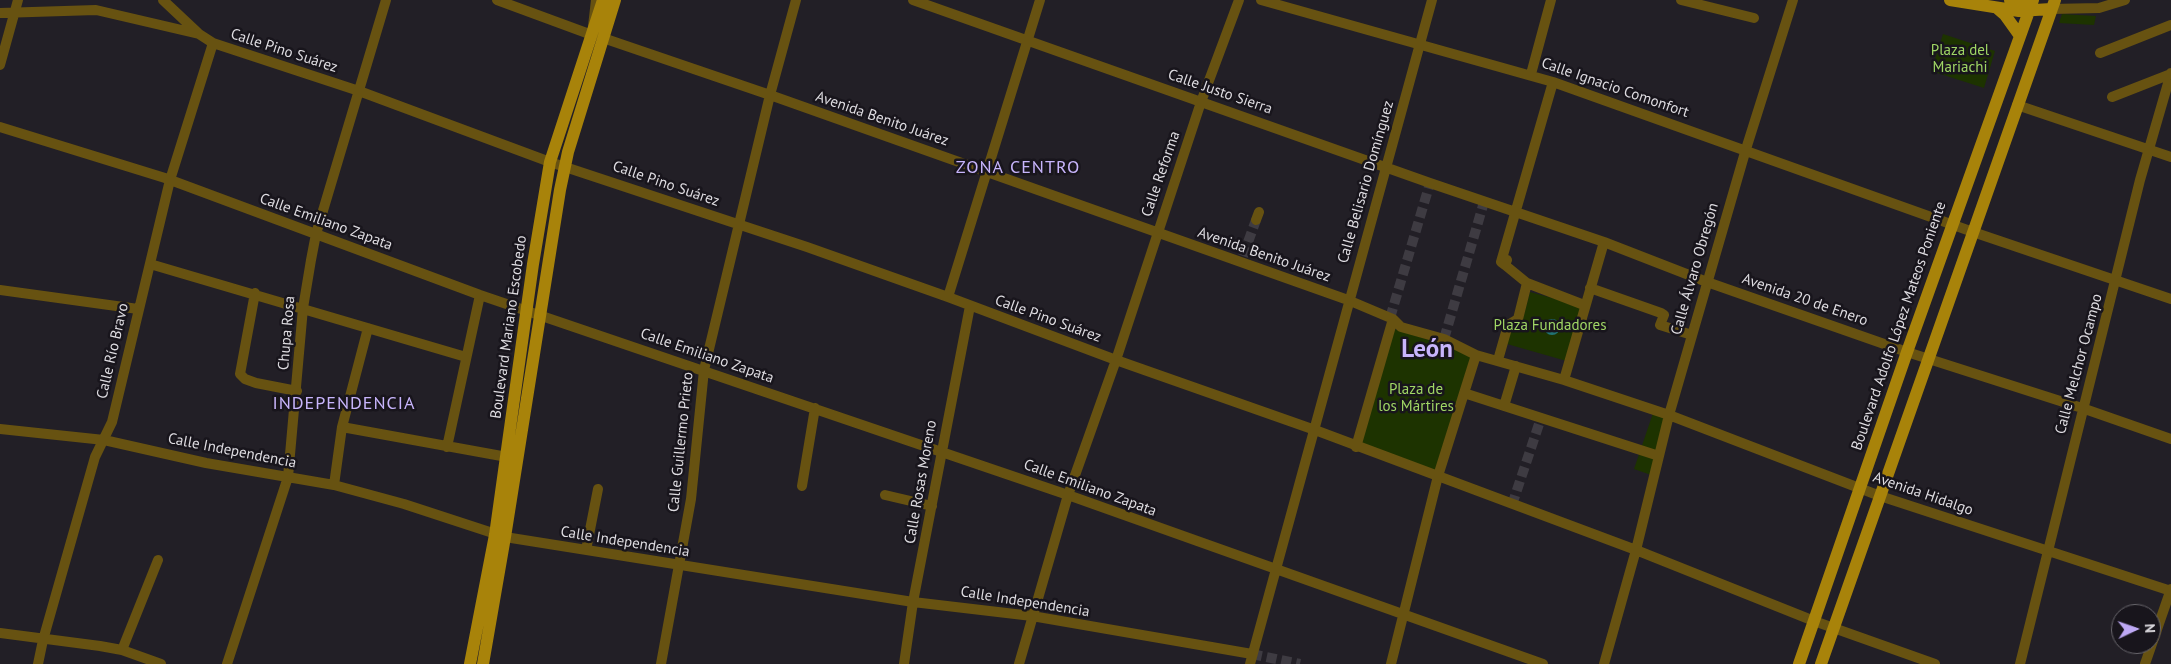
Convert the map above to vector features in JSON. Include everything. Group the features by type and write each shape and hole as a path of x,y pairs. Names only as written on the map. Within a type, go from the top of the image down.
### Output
{"main road":[{"name":"Boulevard Mariano Escobedo","path":"483,664 500,536 564,166 600,33 603,0"},
{"name":"Boulevard Mariano Escobedo","path":"470,664 500,536 507,457 526,310 550,162 600,33 615,0"},
{"path":"1950,0 2018,12 2031,5"},
{"path":"1821,664 2053,5 2031,5 2010,0"},
{"name":"Boulevard Adolfo López Mateos Poniente","path":"1799,664 1859,488 2031,5"},
{"path":"1998,9 2005,14 2020,36"}],"street":[{"path":"0,65 18,0"},
{"path":"163,0 199,34"},
{"name":"Chupa Rosa","path":"227,664 288,477 303,308 316,234 386,0"},
{"name":"Avenida Benito Juárez","path":"496,0 600,33 1157,233 1242,259 1348,300 1392,319 1401,327 1444,339 1476,355 1498,360"},
{"path":"596,0 600,33"},
{"path":"600,33 613,18 619,0"},
{"name":"Calle Guillermo Prieto","path":"661,664 691,499 704,370 770,95 796,0"},
{"name":"Calle Justo Sierra","path":"913,0 1386,166 1517,217"},
{"path":"948,297 1040,0"},
{"name":"Calle Reforma","path":"1019,664 1068,495 1116,360 1201,102 1239,0"},
{"name":"Calle Ignacio Comonfort","path":"1261,0 1531,74 1746,149 1973,232 2171,299"},
{"name":"Calle Belisario Domínguez","path":"1251,659 1348,300 1432,0"},
{"path":"1531,74 1551,0"},
{"path":"1681,0 1754,18"},
{"name":"Calle Álvaro Obregón","path":"1604,664 1636,550 1669,416 1707,282 1793,0"},
{"path":"2053,5 2099,8 2125,0"},
{"name":"Calle Pino Suárez","path":"0,13 96,10 199,34 213,43 359,91 550,162 948,297 1116,360 1438,476 1636,550 1834,629 1936,664"},
{"path":"2100,53 2171,26"},
{"name":"Calle Río Bravo","path":"38,664 43,640 96,457 112,422 170,180 213,43"},
{"path":"2112,97 2171,74"},
{"name":"Calle Melchor Ocampo","path":"2020,664 2082,408 2117,280 2148,149 2171,74"},
{"path":"1553,82 1517,217 1501,262 1527,283 1584,305"},
{"path":"2018,105 2171,158"},
{"name":"Calle Emiliano Zapata","path":"0,127 170,180 480,295 1068,495 1543,664"},
{"name":"Avenida 20 de Enero","path":"1517,217 1604,242 1707,282 1929,360 2082,408 2171,439"},
{"path":"1564,380 1584,305 1604,242"},
{"path":"150,264 466,357"},
{"path":"1498,360 1508,324 1518,319 1527,283"},
{"path":"1590,288 1664,314 1660,325 1692,335"},
{"path":"0,290 138,309"},
{"path":"255,294 240,374 245,379 256,383 297,391"},
{"path":"446,446 480,295"},
{"name":"Calle Rosas Moreno","path":"904,664 913,602 970,306"},
{"path":"1356,446 1392,319"},
{"path":"334,485 342,427 368,328"},
{"path":"1391,664 1438,476 1476,355"},
{"name":"Avenida Hidalgo","path":"1498,360 1564,380 1669,416 1880,496 2171,591"},
{"path":"1504,406 1516,366"},
{"path":"1464,393 1659,456"},
{"path":"802,486 815,408"},
{"path":"342,427 507,457"},
{"name":"Calle Independencia","path":"0,428 104,440 206,463 334,485 404,504 500,536 913,602 1032,616 1251,659"},
{"path":"586,550 598,488"},
{"path":"885,495 932,506"},
{"path":"122,650 158,560"},
{"path":"2145,664 2171,591"},
{"path":"0,633 43,640 69,641 122,650 161,664"}],"green space":[{"path":"2062,14 2096,16 2094,25 2059,23"},
{"name":"Plaza del Mariachi","path":"1943,34 1995,51 1984,88 1931,71"},
{"name":"Plaza Fundadores","path":"1530,292 1586,307 1570,362 1507,344 1514,320 1522,322"},
{"name":"Plaza de los Mártires","path":"1394,329 1472,353 1436,472 1360,445"},
{"path":"1653,413 1667,418 1651,475 1634,469"}],"water":[{"path":"1552,319 1560,327 1552,335 1544,327"}],"tunnel":[{"path":"1390,318 1430,183"},
{"path":"1444,339 1484,202"},
{"path":"1243,256 1256,220"},
{"path":"1512,505 1541,418"},
{"path":"1252,654 1300,664"}],"district":[{"name":"ZONA CENTRO","path":"1018,168"},
{"name":"León","path":"1427,350"},
{"name":"INDEPENDENCIA","path":"344,404"}]}
